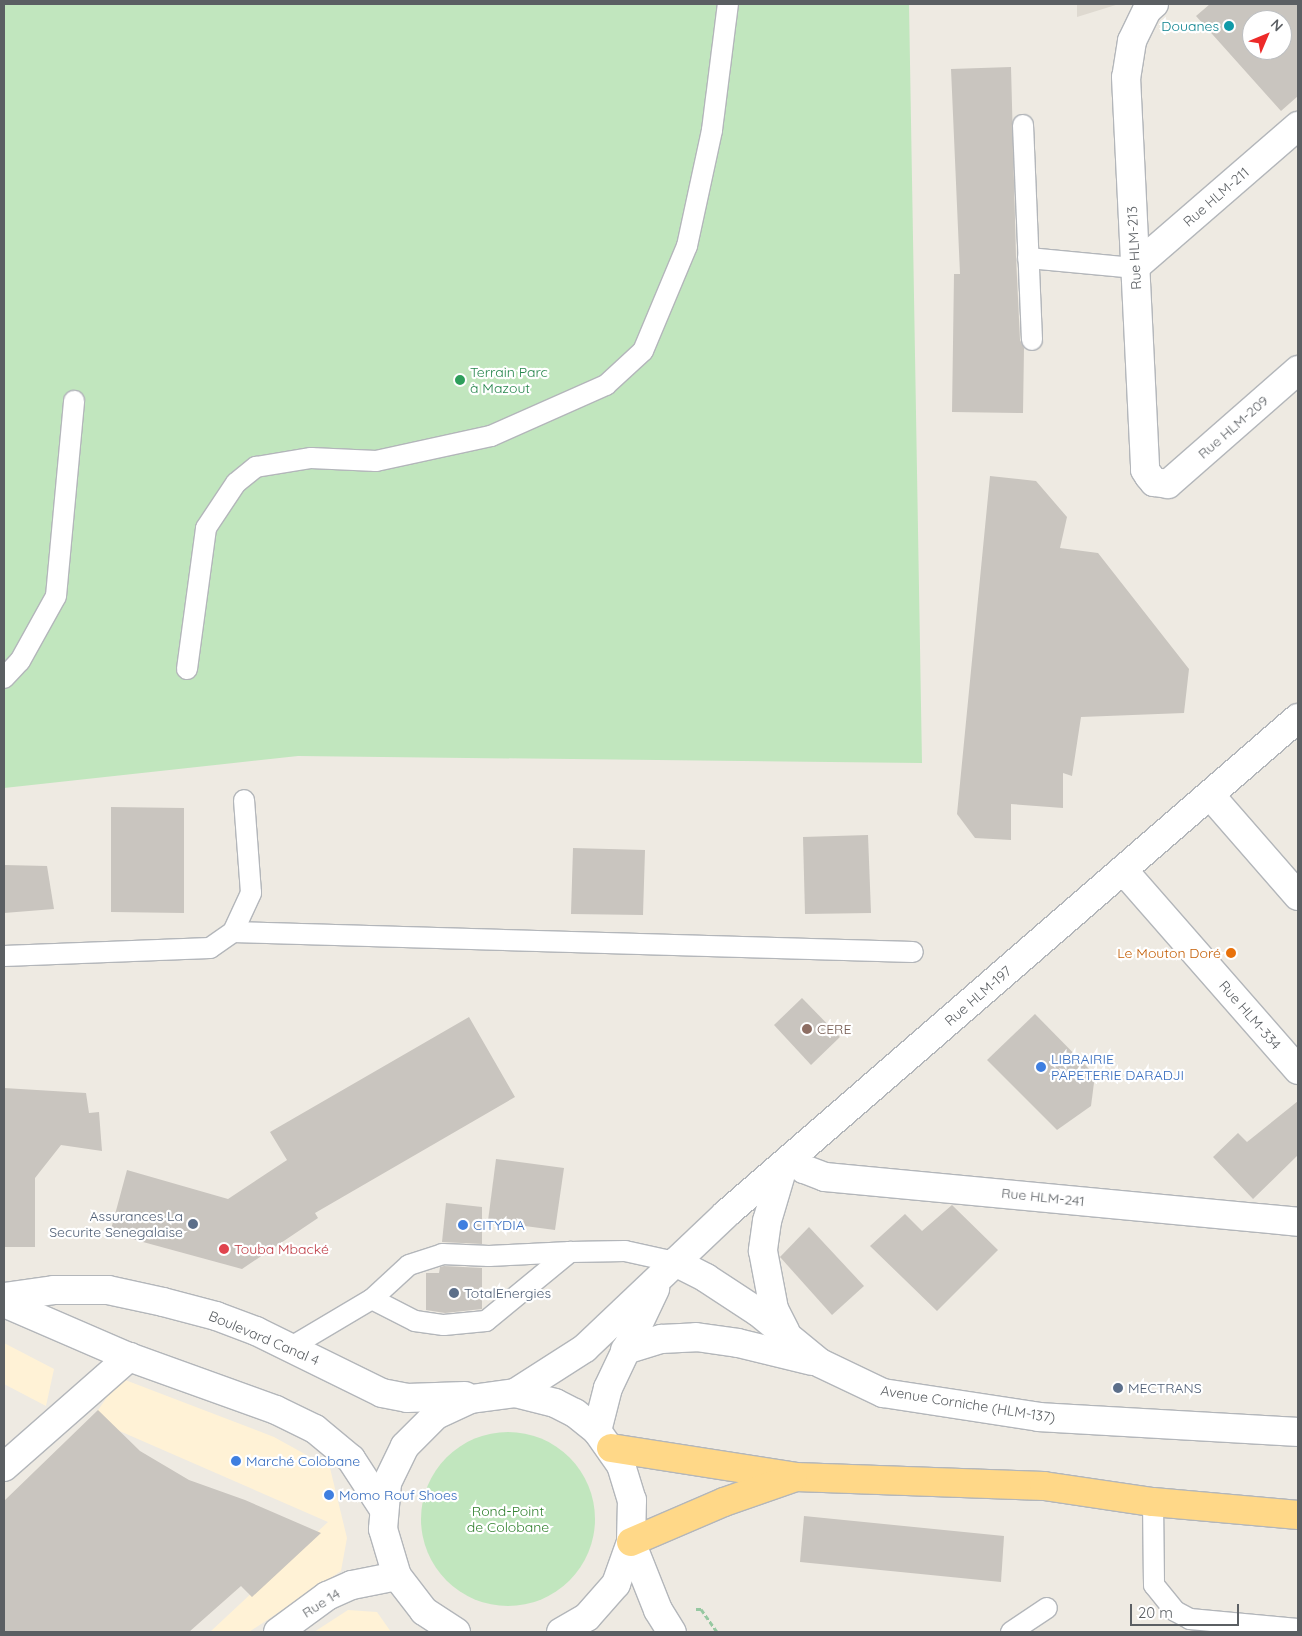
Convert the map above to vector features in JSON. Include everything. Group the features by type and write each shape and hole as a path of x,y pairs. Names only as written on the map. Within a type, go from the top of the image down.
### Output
{"highway":[{"path":"604,1439 796,1477 1044,1486 1153,1502 1298,1515"},
{"path":"632,1542 724,1502 796,1477"}],"street":[{"name":"Rue HLM-213","path":"1154,4 1147,10 1132,41 1126,77 1145,470 1154,482 1168,484"},
{"name":"Rue HLM-211","path":"1134,268 1298,126"},
{"name":"Rue HLM-209","path":"1168,484 1298,370"},
{"name":"Rue HLM-197","path":"502,1394 585,1348 667,1269 1298,718"},
{"path":"1210,795 1298,896"},
{"name":"Rue HLM-334","path":"1123,870 1293,1054"},
{"path":"788,1163 767,1221 764,1251 774,1310 788,1336"},
{"name":"Rue HLM-241","path":"788,1163 825,1177 1298,1222"},
{"path":"604,1439 608,1388 625,1350 667,1269"},
{"name":"Avenue Corniche (HLM-137)","path":"667,1269 736,1297 820,1363 883,1392 1021,1414 1298,1432"},
{"name":"Boulevard Canal 4","path":"4,1297 54,1290 108,1290 216,1316 291,1347 382,1394 430,1399 502,1394"},
{"path":"4,1303 129,1357 276,1410 314,1429 351,1459 383,1508"},
{"path":"625,1350 661,1340 696,1337 738,1343 820,1363"},
{"path":"4,1467 129,1357"},
{"path":"456,1632 426,1622 397,1576 386,1550 383,1508 394,1466 418,1431 453,1406 502,1394 555,1403 576,1413 604,1439 630,1493 632,1542 658,1610 672,1632"},
{"path":"561,1632 587,1617 604,1600 624,1566 632,1542"},
{"name":"Rue 14","path":"278,1632 327,1596 352,1585 397,1576"}],"lane":[{"path":"187,670 206,528 236,483 256,467 311,458 376,461 491,436 606,385 643,351 688,246 712,130 728,4"},
{"path":"1023,125 1032,340"},
{"path":"1028,258 1134,268"},
{"path":"4,678 20,661 56,596 74,401"},
{"path":"4,956 210,948 233,932 252,892 244,800"},
{"path":"233,932 913,952"},
{"path":"291,1347 372,1299 409,1265 442,1254 489,1256 624,1251 667,1269"},
{"path":"372,1299 415,1321 444,1325 486,1321 570,1252"},
{"path":"1153,1502 1154,1585 1175,1611 1190,1619 1298,1629"},
{"path":"1011,1632 1047,1608"}],"shaded area":[{"path":"1077,4 1119,4 1077,17"},
{"path":"4,1343 54,1369 46,1406 4,1384"},
{"path":"120,1378 274,1437 330,1468 347,1538 341,1571 249,1632 210,1632 328,1522 92,1419"},
{"path":"348,1610 377,1612 391,1632 314,1632"}],"green space":[{"name":"Terrain Parc à Mazout","path":"4,4 909,4 922,763 298,756 4,788"},
{"name":"Rond-Point de Colobane","path":"517,1432 541,1438 557,1446 570,1457 581,1470 589,1486 594,1502 594,1536 589,1552 581,1568 570,1581 557,1592 533,1603 517,1606 499,1606 483,1603 459,1592 435,1568 422,1536 421,1510 424,1494 435,1470 459,1446 491,1433"}],"building":[{"path":"1210,4 1298,4 1298,96 1281,111 1196,16"},
{"path":"1011,67 1016,257 1020,340 1024,348 1023,413 952,412 954,274 960,274 951,69"},
{"path":"990,476 1036,481 1067,517 1060,548 1098,553 1189,669 1184,713 1081,717 1072,776 1063,773 1063,808 1011,804 1011,840 975,838 957,814"},
{"path":"111,807 184,808 184,913 111,912"},
{"path":"868,835 871,913 805,914 803,837"},
{"path":"573,848 645,850 643,915 571,914"},
{"path":"4,865 47,866 54,909 4,913"},
{"path":"802,998 840,1037 811,1065 774,1025"},
{"name":"LIBRAIRIE PAPETERIE DARADJI","path":"1035,1014 1095,1075 1091,1106 1057,1130 987,1060"},
{"path":"469,1017 515,1097 315,1213 318,1218 242,1269 110,1233 127,1170 228,1199 287,1160 270,1132"},
{"path":"4,1088 86,1093 89,1113 99,1112 102,1151 61,1145 35,1178 35,1247 4,1247"},
{"path":"1298,1101 1298,1155 1253,1199 1213,1157 1238,1133 1247,1142"},
{"path":"496,1159 564,1168 555,1230 488,1221"},
{"name":"CITYDIA","path":"446,1203 482,1207 482,1244 442,1242"},
{"path":"952,1205 998,1250 937,1311 870,1246 905,1214 922,1231"},
{"path":"809,1227 864,1286 832,1315 780,1257"},
{"name":"TotalEnergies","path":"440,1267 482,1268 482,1309 445,1313 426,1310 426,1273 439,1273"},
{"path":"98,1410 140,1451 189,1480 245,1500 321,1533 252,1597 241,1586 189,1632 4,1632 4,1501"},
{"path":"804,1516 1004,1536 1001,1582 800,1562"}],"place":[{"name":"Douanes","path":"1229,26"},
{"name":"Terrain Parc à Mazout","path":"460,380"},
{"name":"Le Mouton Doré","path":"1231,953"},
{"name":"CERE","path":"807,1029"},
{"name":"LIBRAIRIE PAPETERIE DARADJI","path":"1041,1067"},
{"name":"Assurances La Securite Senegalaise","path":"193,1224"},
{"name":"CITYDIA","path":"463,1225"},
{"name":"Touba Mbacké","path":"224,1249"},
{"name":"TotalEnergies","path":"454,1293"},
{"name":"MECTRANS","path":"1118,1388"},
{"name":"Marché Colobane","path":"236,1461"},
{"name":"Momo Rouf Shoes","path":"329,1495"}]}
